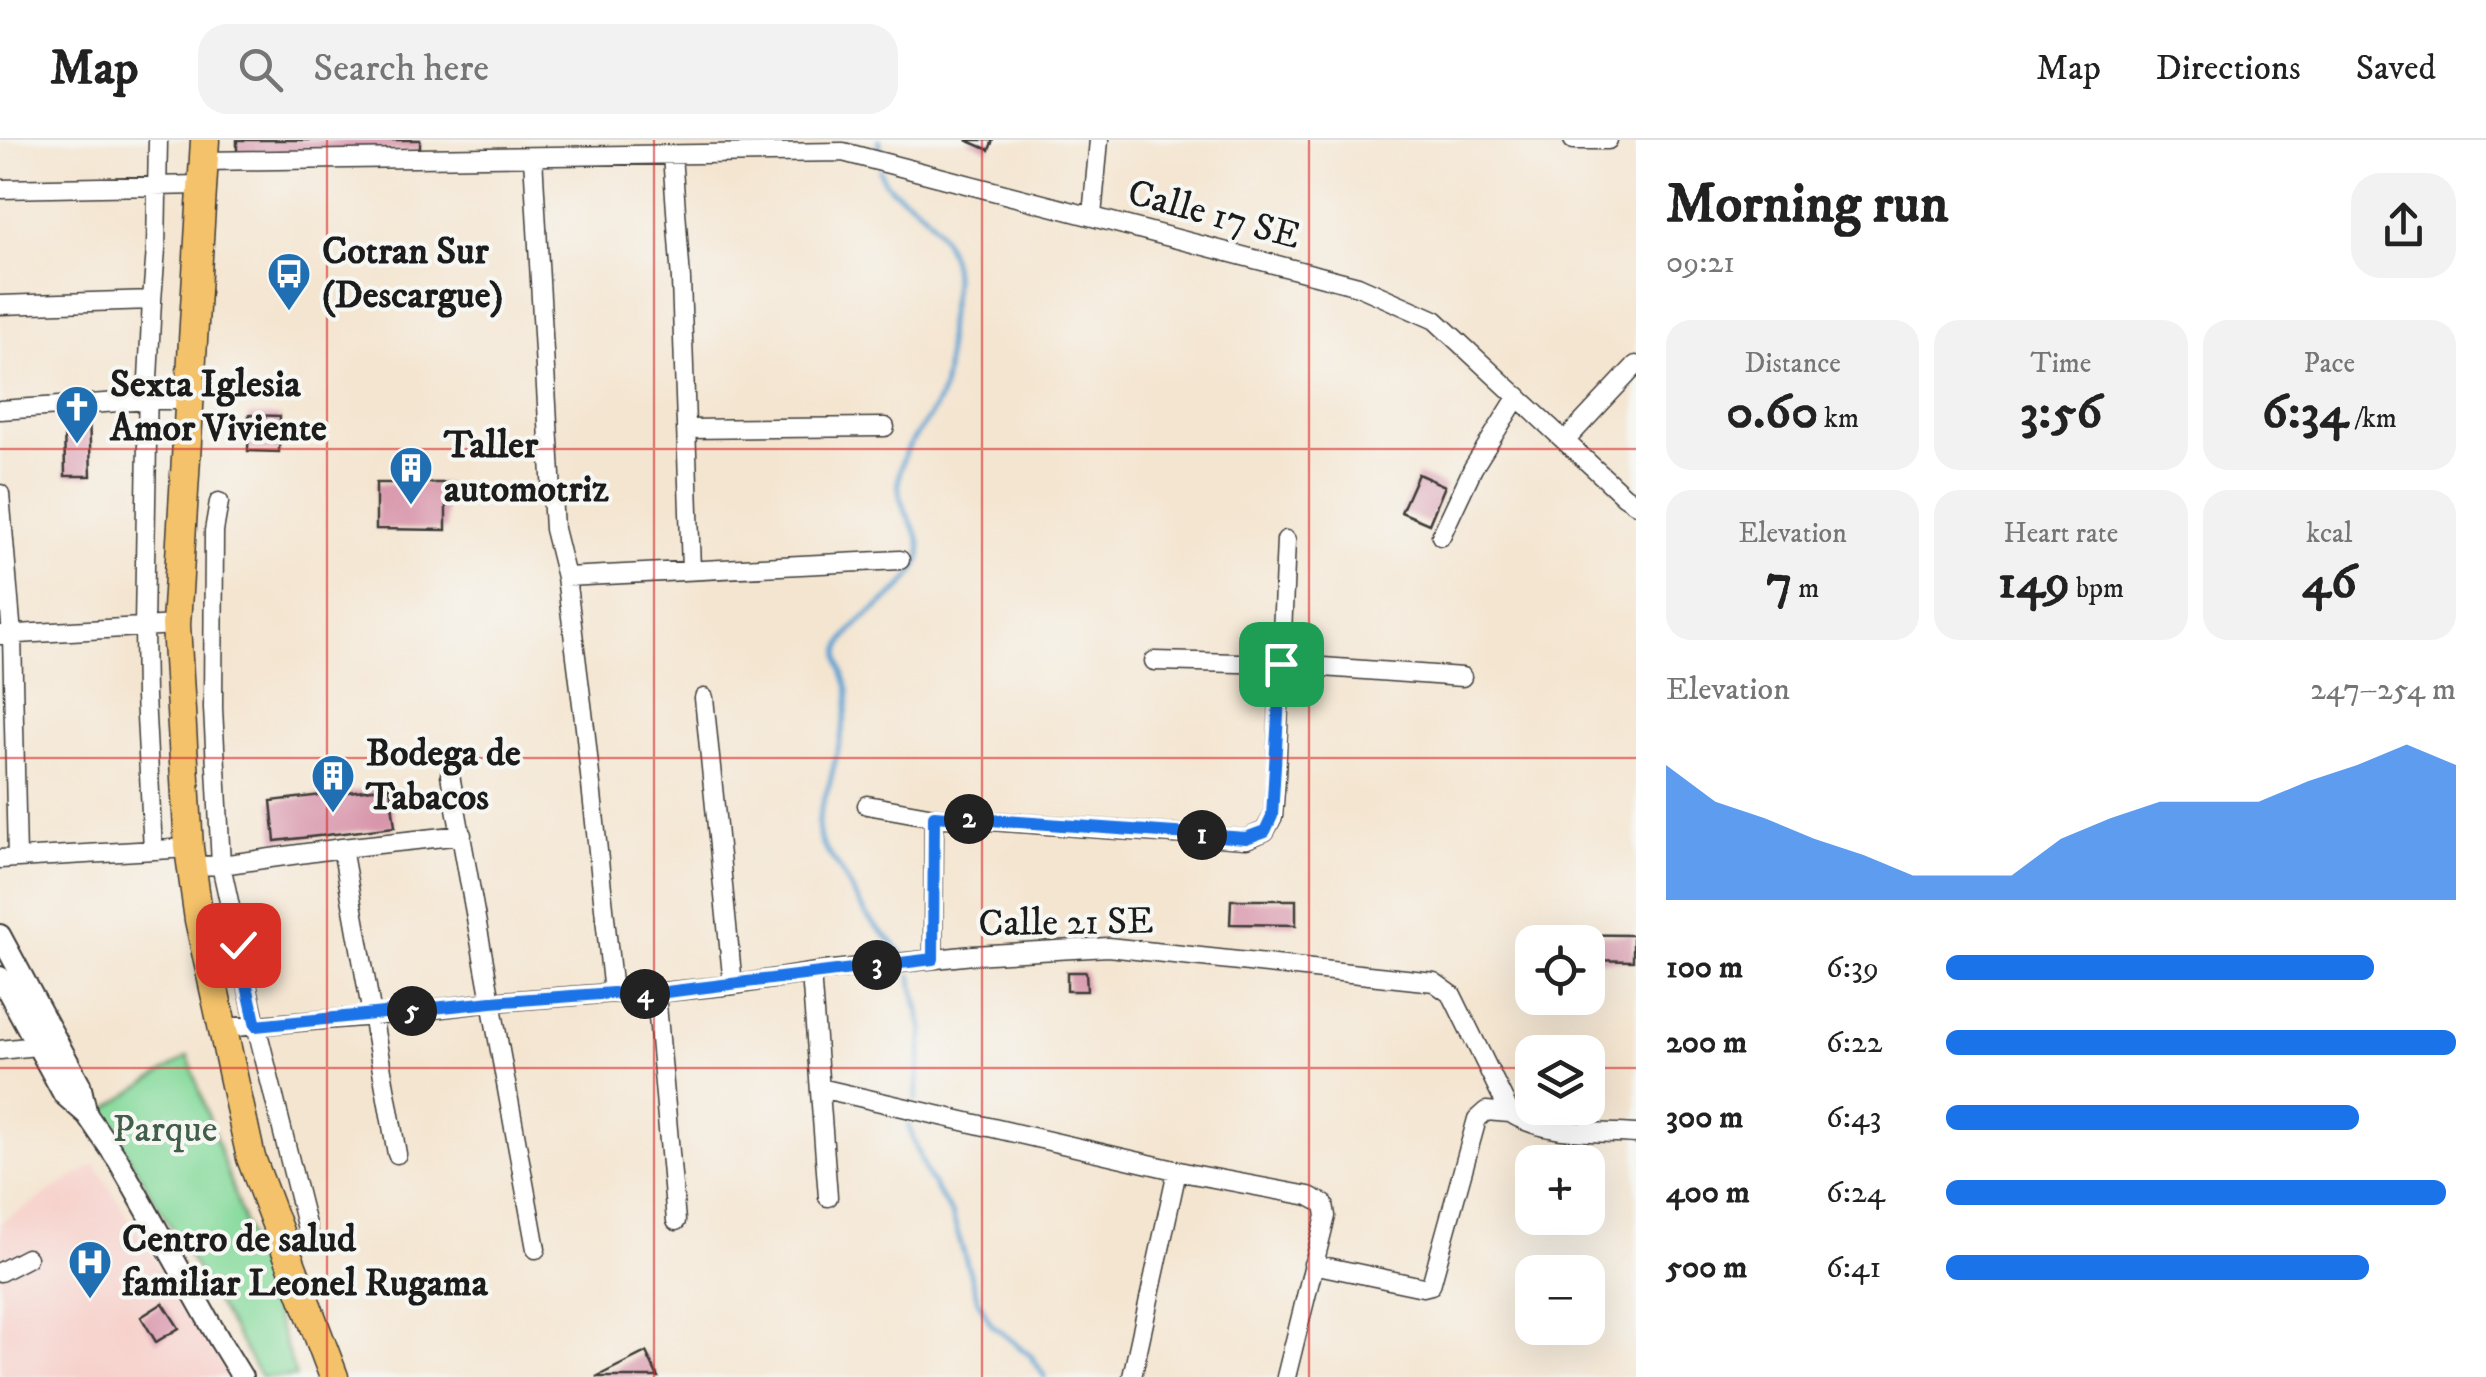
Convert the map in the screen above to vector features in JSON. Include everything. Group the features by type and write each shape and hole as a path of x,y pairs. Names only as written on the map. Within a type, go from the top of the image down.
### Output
{"highway":[{"path":"204,162 176,625 190,857 199,920 250,1158 334,1377"}],"street":[{"path":"153,850 144,628 149,342 158,140"},
{"path":"1092,216 1098,140"},
{"path":"1573,140 1608,140"},
{"name":"Calle 17 SE","path":"0,188 157,186 204,162 844,152 1358,286 1435,320 1636,504"},
{"path":"672,155 682,280 690,570"},
{"path":"534,157 554,529 566,577 586,728 613,993"},
{"path":"0,305 152,300"},
{"path":"1565,441 1636,365"},
{"path":"1440,536 1473,468 1518,396"},
{"path":"0,410 189,400"},
{"path":"687,429 885,427"},
{"path":"0,494 9,859 153,850 221,865 462,835"},
{"path":"219,502 214,530 213,708 221,865 308,1233"},
{"path":"182,536 214,530"},
{"path":"867,805 934,816 1246,838 1265,831 1272,816 1286,540"},
{"path":"566,577 900,560"},
{"path":"6,635 176,625"},
{"path":"1154,661 1281,664 1462,678"},
{"path":"704,698 734,985"},
{"path":"450,775 536,1249"},
{"path":"933,959 934,816"},
{"path":"342,848 397,1154"},
{"path":"0,935 80,1084 87,1115"},
{"name":"Calle 21 SE","path":"222,1028 492,1002 613,993 634,996 933,959 1108,947 1434,982 1452,995 1510,1112"},
{"path":"812,973 828,1197"},
{"path":"0,977 64,1095 87,1115 118,1160 242,1377"},
{"path":"656,993 676,1221"},
{"path":"0,1050 36,1046"},
{"path":"820,1088 1178,1171 1309,1196 1324,1204 1326,1216 1286,1377"},
{"path":"1313,1264 1431,1285 1477,1119 1486,1111 1510,1112 1543,1128 1636,1134"},
{"path":"1132,1377 1178,1171"},
{"path":"0,1272 26,1258"}],"shaded area":[{"name":"Centro de salud familiar Leonel Rugama","path":"95,1164 228,1377 0,1377 0,1223"}],"green space":[{"name":"Parque","path":"188,1056 296,1377 261,1377 102,1112"}],"building":[{"path":"237,140 420,140 420,151 237,153"},
{"path":"966,140 993,140 989,150"},
{"name":"Sexta Iglesia Amor Viviente","path":"89,413 91,476 65,476 64,414"},
{"path":"249,415 280,416 279,452 248,451"},
{"path":"1418,474 1445,486 1429,524 1401,512"},
{"name":"Taller automotriz","path":"376,483 446,483 446,530 376,529"},
{"name":"Bodega de Tabacos","path":"390,787 395,827 275,841 271,801"},
{"path":"1231,900 1296,900 1296,925 1230,924"},
{"path":"1605,935 1633,935 1633,961 1605,960"},
{"path":"1067,972 1086,972 1087,991 1067,991"},
{"path":"163,1303 179,1328 156,1342 141,1317"},
{"path":"646,1352 658,1377 596,1377"}],"waterway":[{"path":"879,140 880,151"},
{"path":"880,170 890,187 930,220 951,257 954,283 946,370 940,397 911,443 899,477 901,501 919,541 919,561 904,585 850,632 840,651 848,701 818,828 824,847 865,912 905,957"},
{"path":"911,975 923,1030 916,1100"},
{"path":"908,1125 927,1175 952,1215 978,1300 991,1324 1031,1356 1045,1377"}],"place":[{"name":"Cotran Sur (Descargue)","path":"289,312"},
{"name":"Sexta Iglesia Amor Viviente","path":"77,445"},
{"name":"Taller automotriz","path":"411,506"},
{"name":"Bodega de Tabacos","path":"333,814"},
{"name":"Centro de salud familiar Leonel Rugama","path":"90,1300"}],"route":[{"path":"238,945 256,1026 492,1002 613,993 634,996 933,959 934,816 1246,838 1265,831 1272,816 1276,776 1281,664"}]}
